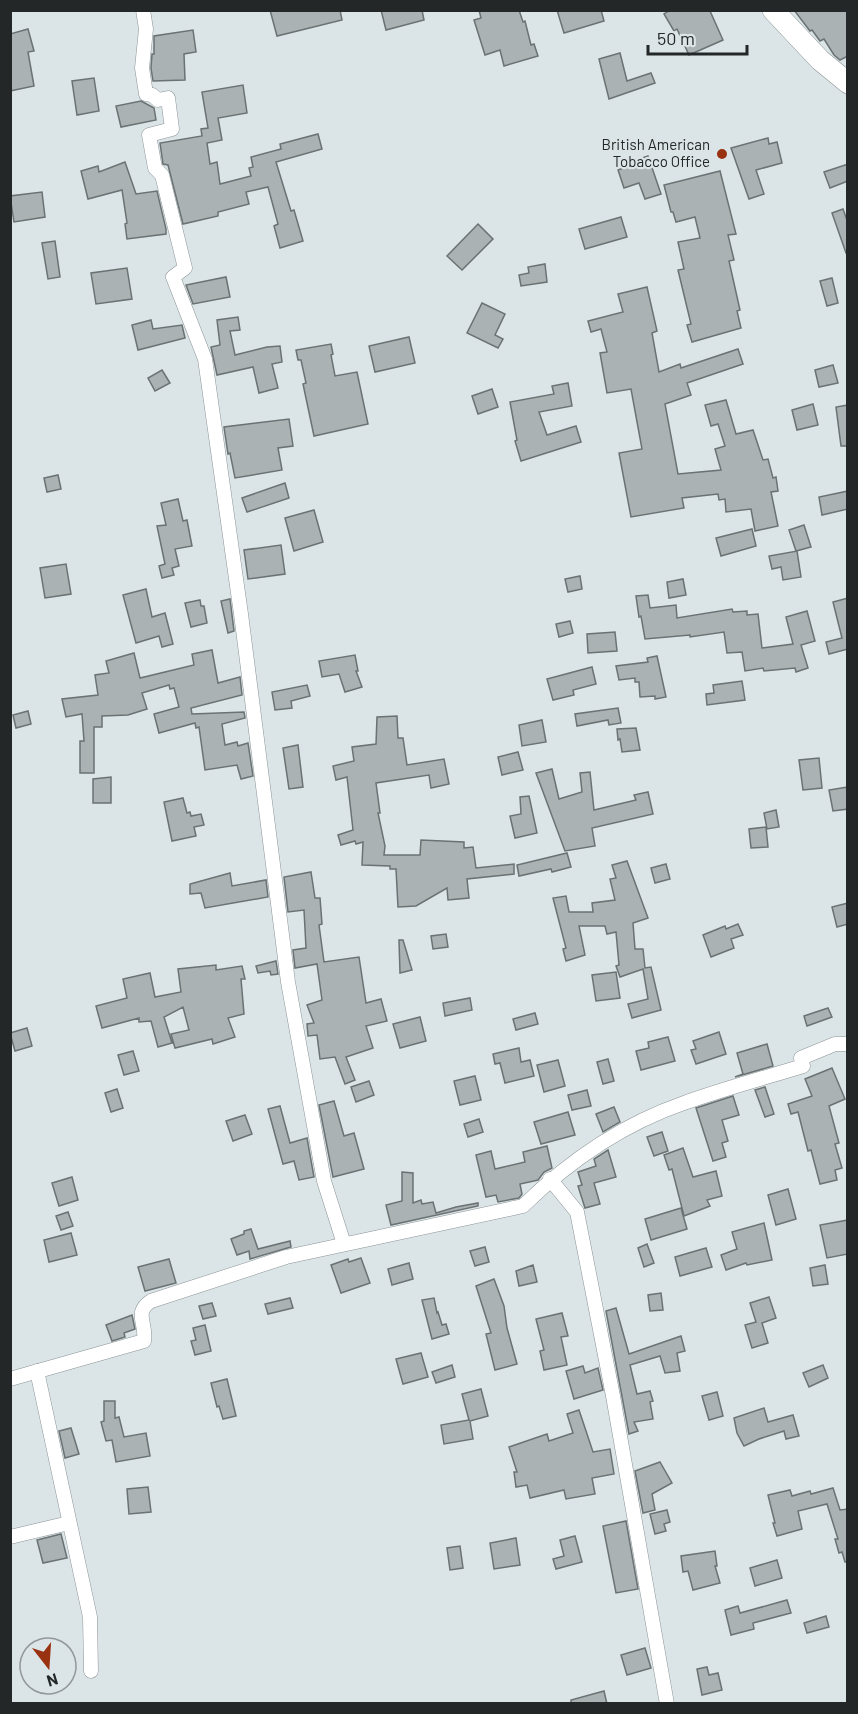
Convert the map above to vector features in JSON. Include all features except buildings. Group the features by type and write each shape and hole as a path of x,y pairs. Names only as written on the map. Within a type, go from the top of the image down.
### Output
{"highway":[{"path":"773,10 820,60 848,82"}],"street":[{"path":"143,10 146,29 142,68 146,94 158,100 168,98 172,129 149,135 155,168 162,175 185,268 173,277 205,359 241,614 288,982 324,1180 344,1244"},
{"path":"10,1379 144,1341 141,1314 143,1307 151,1301 286,1257 523,1206 550,1179 586,1153 629,1127 683,1103 803,1066 801,1058 835,1044 848,1044"},
{"path":"550,1179 577,1212 613,1396 667,1704"},
{"path":"37,1371 90,1617 91,1671"},
{"path":"10,1537 69,1523"}],"place":[{"name":"British American Tobacco Office","path":"722,154"}]}
